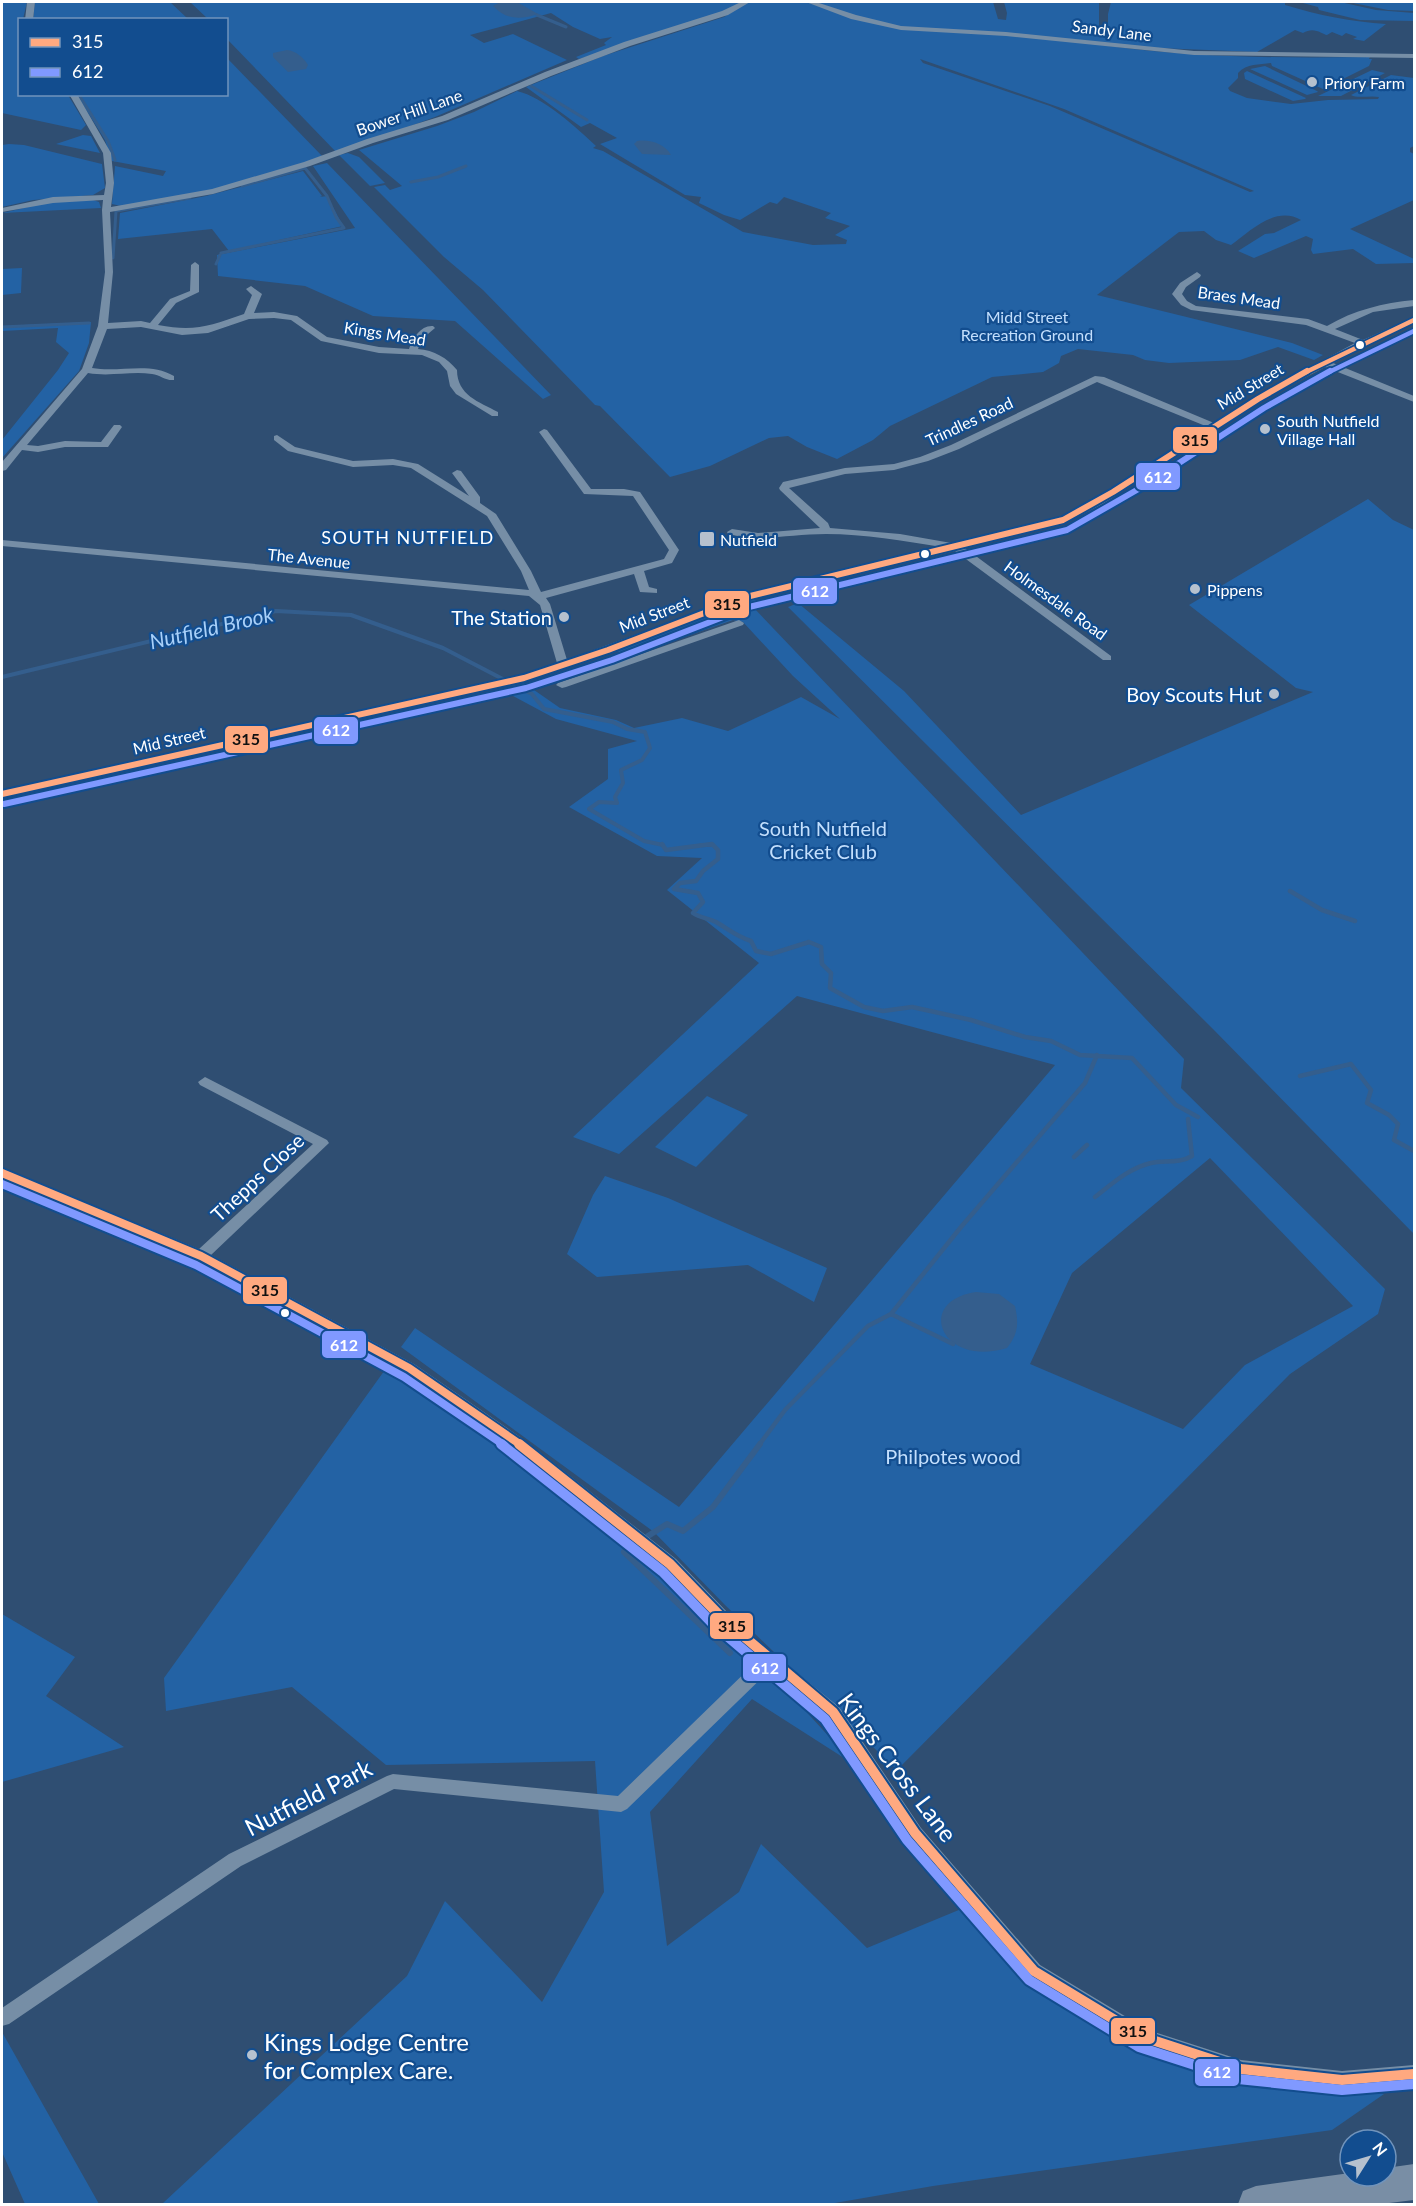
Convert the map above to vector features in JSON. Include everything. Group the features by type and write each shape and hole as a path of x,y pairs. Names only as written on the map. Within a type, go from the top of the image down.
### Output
{"highway":[{"path":"1256,2205 1414,2182"}],"street":[{"path":"29,18 31,2"},
{"name":"Bower Hill Lane","path":"106,210 213,191 307,164 370,141 445,118 538,77 607,51 725,13 746,2"},
{"name":"Sandy Lane","path":"810,2 854,17 901,28 1025,36 1194,53 1414,56"},
{"path":"2,468 86,370 104,326 109,274 106,210 110,183 107,153 74,96"},
{"path":"2,210 53,200 108,197"},
{"path":"152,326 173,301 194,292 195,265"},
{"name":"Braes Mead","path":"1197,275 1180,288 1177,294 1184,303 1194,308 1300,320 1330,328 1362,343"},
{"path":"248,316 254,292"},
{"path":"1330,328 1370,309 1414,303"},
{"name":"Kings Mead","path":"104,326 141,324 182,332 208,330 248,316 274,315 294,318 324,339 379,350 424,352 442,360 452,370 451,380 459,393 495,414"},
{"name":"Mid Street","path":"2,794 524,678 608,650 746,597 1063,520 1099,502 1260,398 1362,343 1414,320"},
{"path":"412,352 418,338 430,328"},
{"path":"1324,363 1414,399"},
{"path":"86,370 108,373 153,371 166,374 171,378"},
{"name":"Trindles Road","path":"826,531 824,525 784,488 788,484 845,471 894,467 924,459 955,447 1095,379 1101,379 1215,427"},
{"path":"19,447 38,449 65,444 104,445 117,428"},
{"name":"The Avenue","path":"2,543 537,595 547,595 668,561 674,549 668,537 636,494 588,492 544,432"},
{"path":"277,438 292,448 353,464 393,462 414,466 491,514 526,571 537,595 545,604 562,666"},
{"path":"457,473 475,497 475,506"},
{"path":"732,532 758,536 826,531 923,540 957,547"},
{"name":"Holmesdale Road","path":"957,547 1107,658"},
{"path":"638,570 644,590 653,591"},
{"path":"562,685 739,623"},
{"path":"608,650 617,666"},
{"name":"Thepps Close","path":"201,1256 322,1143 205,1082"},
{"name":"Kings Cross Lane","path":"2,1173 201,1256 409,1368 519,1443 670,1564 721,1617 833,1712 915,1833 1034,1971 1143,2037 1241,2069 1342,2080 1414,2074"},
{"name":"Nutfield Park","path":"2,2018 235,1860 393,1781 621,1804 769,1660"}],"green space":[{"path":"2,2 27,2 23,18 18,18 18,96 69,96 86,125 81,130 2,113"},
{"path":"35,2 170,2 187,18 33,18"},
{"name":"Midd Street Recreation Ground","path":"190,2 993,2 998,19 1006,20 1004,2 1099,2 1099,27 1108,28 1111,2 1285,2 1285,5 1322,15 1386,24 1364,41 1353,39 1357,37 1346,33 1342,36 1332,32 1327,35 1314,30 1303,33 1295,30 1257,52 1109,46 1207,55 1370,57 1369,59 1372,59 1369,66 1323,89 1272,66 1271,63 1245,68 1238,73 1238,78 1228,88 1247,98 1291,104 1328,100 1378,99 1379,97 1351,95 1391,75 1414,78 1414,146 1410,148 1410,152 1414,154 1414,200 1350,229 1414,259 1414,263 1376,264 1353,249 1313,254 1311,250 1313,239 1306,236 1254,258 1238,251 1265,234 1274,233 1301,220 1292,216 1282,216 1264,222 1231,245 1216,240 1204,231 1179,232 1097,295 1292,343 1323,355 1314,360 1278,347 1240,360 1169,363 1145,360 1133,355 1078,349 1061,356 1059,363 1043,372 992,377 890,426 873,440 837,459 807,447 788,436 769,438 710,466 670,477 600,406 595,405 483,290 444,257 374,187 385,185 390,190 402,186 359,150 437,126 474,112 517,91 538,100 559,114 596,146 593,148 603,151 743,232 813,245 846,244 847,240 835,235 850,226 825,218 831,213 784,197 777,204 770,202 740,220 699,203 701,197 685,195 600,144 617,138 590,123 581,127 526,87 603,56 724,17 732,12 579,59 576,57 606,45 604,43 612,37 600,39 573,27 551,13 470,35 484,43 513,34 567,60 435,117 337,153 228,40 228,18 207,18","holes":["920,59 1064,109 1254,191 1250,192 1050,106 923,63"]},
{"path":"1299,2 1340,2 1376,10 1414,13 1414,21 1360,20 1319,10 1318,7"},
{"path":"1348,2 1414,2 1414,11 1388,10"},
{"path":"228,59 323,157 212,190 121,206 112,204 115,166 163,176 166,171 112,161 105,140 78,96 228,96"},
{"path":"1265,66 1318,92 1307,95 1250,69"},
{"path":"1372,70 1385,73 1341,96 1318,96"},
{"path":"1247,71 1306,98 1293,101 1245,79 1244,73"},
{"path":"83,135 91,136 100,153 56,144"},
{"path":"2,145 24,145 102,164 105,188 93,195 33,200 2,207"},
{"path":"348,153 359,157 385,183 370,186 339,155"},
{"path":"327,163 551,395 543,399 455,321 373,316 305,286 218,276 217,255 355,228 313,166"},
{"path":"303,171 322,196 320,197 327,196 343,226 229,251 212,229 118,239 120,213 206,196"},
{"path":"93,200 99,202 101,208 2,213 50,202"},
{"path":"22,268 21,293 2,295 2,269"},
{"path":"91,322 89,343 79,371 2,458 2,440 69,353 56,342 58,328 2,331 2,326"},
{"path":"1368,499 1393,520 1414,530 1414,1234 1213,1029 788,607 798,603 904,691 1021,815 1313,692 1296,688 1189,605"},
{"path":"753,597 759,604 753,607 1184,1059 1181,1088 1385,1289 1378,1314 1290,1374 897,1770 725,1605 654,1532 401,1347 415,1328 679,1507 1055,1065 797,996 619,1154 573,1137 759,963 667,890 702,858 657,856 569,807 608,779 608,749 637,741 556,719 502,690 524,683 560,708 616,720 634,728 682,718 728,731 801,697 840,719 793,676 743,622 733,620 624,658 618,651","holes":["1210,1158 1353,1306 1245,1365 1183,1429 1030,1364 1072,1273"]},
{"path":"707,1096 748,1115 696,1167 655,1147"},
{"path":"605,1176 668,1198 827,1268 814,1302 748,1265 597,1277 567,1254 593,1195"},
{"path":"387,1367 480,1431 641,1551 779,1682 855,1765 752,1699 650,1812 667,1946 739,1892 761,1844 867,1948 966,1907 1024,1978 1186,2066 1384,2094 1332,2130 933,2186 829,2204 162,2204 407,1976 445,1901 542,2002 604,1892 595,1761 386,1765 292,1687 166,1711 164,1678"},
{"path":"2,1614 75,1657 46,1696 124,1747 2,1782"},
{"path":"2,2032 99,2204 25,2204 2,2152"}],"shaded area":[{"path":"500,2 517,2 538,14 514,18 503,14 493,6"},
{"path":"287,50 302,57 308,65 306,69 288,72 273,57 273,53"},
{"path":"637,141 657,143 671,155 642,154 634,144"},
{"path":"976,1292 999,1294 1015,1306 1017,1328 1007,1348 984,1352 966,1349 952,1341 944,1331 941,1319 945,1307 957,1298"}],"waterway":[{"path":"537,15 566,27"},
{"path":"531,86 587,120"},
{"path":"80,96 108,141 115,160"},
{"path":"411,182 438,177 466,166"},
{"path":"221,253 344,228 336,217 327,196 305,168 242,186"},
{"path":"113,258 116,211 190,198"},
{"path":"216,264 220,255"},
{"path":"2,327 89,323"},
{"name":"Nutfield Brook","path":"2,677 276,611 351,615 443,648 532,694 544,709 613,722 627,729 645,732 650,748 642,760 621,770 623,783 615,797 617,803 599,802 589,809 644,841 663,845"},
{"name":"Nutfield Brook","path":"663,845 666,850 704,845"},
{"name":"Nutfield Brook","path":"704,845 713,845"},
{"name":"Nutfield Brook","path":"704,845 713,845"},
{"name":"Nutfield Brook","path":"713,845 718,850 718,859 703,871 696,881 680,883 674,889 698,893 703,902 693,913 716,922 751,941 756,951 771,954 809,942 821,947 822,964 831,973 830,988 864,1007 883,1011 912,1007 971,1020 1025,1037 1051,1041 1080,1055 1097,1056"},
{"path":"1290,891 1322,910 1355,921"},
{"path":"891,1314 961,1227 1085,1083 1097,1056"},
{"path":"1097,1056 1132,1058 1176,1105 1198,1117"},
{"path":"1300,1076 1351,1064 1371,1090 1367,1103 1389,1115 1398,1124 1394,1140 1414,1151"},
{"path":"1095,1197 1121,1177 1143,1165 1182,1160 1192,1156 1188,1119"},
{"path":"1074,1157 1087,1145"},
{"path":"759,1445 785,1410 868,1326 891,1314"},
{"path":"891,1314 953,1344"},
{"path":"648,1536 667,1524 683,1531 713,1507 760,1444"},
{"path":"633,1546 624,1552 730,1653"}],"transit line":[{"name":"315","path":"2,794 524,678 608,650 746,597 1063,520 1138,477 1277,388 1335,357 1414,320"},
{"name":"612","path":"4,804 526,688 612,660 749,607 1067,530 1118,502 1282,397 1414,331"},
{"name":"315","path":"2,1173 201,1256 409,1368 518,1443 670,1564 721,1617 833,1712 915,1833 1034,1971 1143,2037 1241,2069 1342,2080 1414,2074"},
{"name":"612","path":"2,1184 196,1265 404,1377 512,1451 663,1572 714,1625 825,1719 907,1840 1029,1980 1139,2047 1238,2079 1342,2090 1414,2084"}],"place":[{"name":"Priory Farm","path":"1312,82"},
{"name":"South Nutfield Village Hall","path":"1265,429"},
{"name":"Nutfield","path":"707,539"},
{"name":"Pippens","path":"1195,589"},
{"name":"The Station","path":"564,617"},
{"name":"Boy Scouts Hut","path":"1274,694"},
{"name":"Kings Lodge Centre for Complex Care.","path":"252,2055"}],"district":[{"name":"SOUTH NUTFIELD","path":"408,537"}],"park label":[{"name":"South Nutfield Cricket Club","path":"823,840"},
{"name":"Philpotes wood","path":"953,1456"}]}
